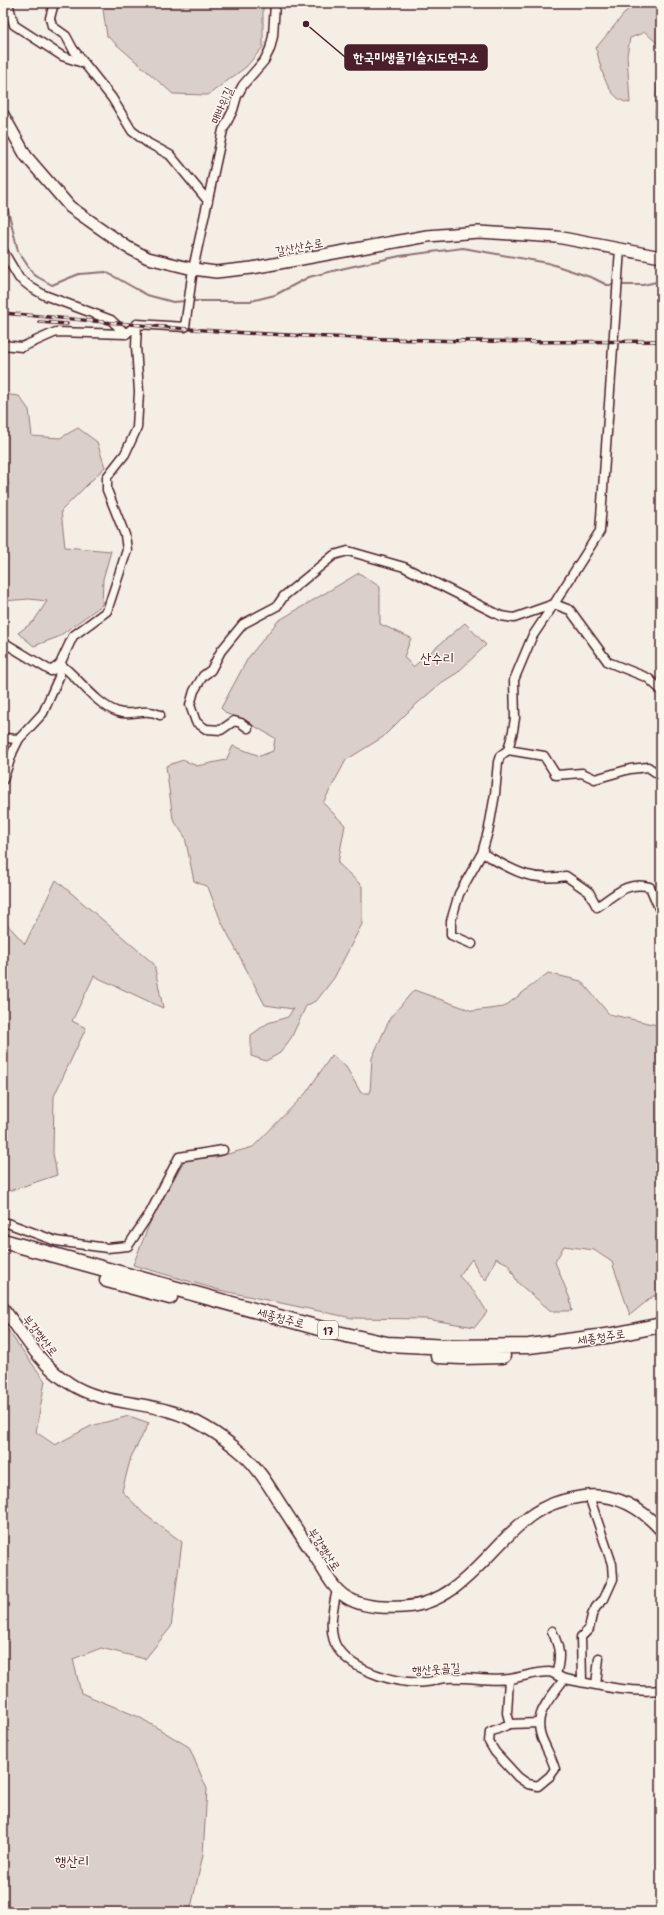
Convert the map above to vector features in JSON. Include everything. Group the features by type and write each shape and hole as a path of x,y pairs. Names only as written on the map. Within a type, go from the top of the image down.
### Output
{"highway":[{"name":"세종청주로","path":"3,1242 337,1333 387,1344 450,1347 529,1346 613,1335 661,1325"},
{"name":"세종청주로","path":"3,1250 312,1335 367,1348 402,1354 462,1357 522,1355 610,1343 661,1333"}],"street":[{"path":"8,3 14,25 62,56 84,63"},
{"path":"54,3 50,18 52,26 66,36 73,49 112,98 132,131 148,143 170,155 208,201"},
{"name":"매바위길","path":"137,324 185,327 193,269 223,130 233,110 236,96 264,61 270,49 273,36 275,3"},
{"name":"갈산산수로","path":"3,115 26,156 70,207 127,247 148,258 193,269 216,272 252,268 427,236 479,232 557,238 661,256"},
{"path":"472,944 451,936 452,920 459,894 482,853 489,828 495,794 498,762 500,756 508,750 515,718 514,680 532,637 600,531 620,249"},
{"path":"3,251 18,278 32,288 51,298 111,320 126,334"},
{"path":"3,345 22,347 56,332 126,334 137,324"},
{"path":"3,780 13,751 19,739 43,713 59,677 60,664 73,636 107,611 127,550 125,535 107,490 107,478 125,454 137,428 139,392 136,346 137,324"},
{"path":"248,728 241,723 234,721 220,730 206,729 196,722 190,705 194,691 203,676 211,670 221,651 242,624 277,606 284,596 334,555 348,551 404,567 501,616 514,618 554,604 570,610 608,662 648,678 661,690"},
{"path":"3,642 52,671 60,664"},
{"path":"60,664 73,674 97,699 115,711 122,713 151,711 160,715"},
{"path":"3,738 19,739"},
{"path":"508,750 544,756 556,775 582,773 595,779 630,769 648,767 661,776"},
{"path":"482,853 521,874 540,878 566,876 589,892 597,907 631,885 641,884 650,887 659,908 661,909"},
{"path":"7,1223 56,1241 107,1248 128,1246 150,1213 179,1157 223,1150"},
{"name":"부강행산로","path":"3,1308 51,1370 68,1383 85,1392 103,1398 168,1411 189,1418 204,1426 244,1456 266,1480 337,1590 358,1603 382,1606 417,1606 430,1602 460,1584 530,1516 559,1502 589,1496 614,1498 643,1513 661,1530"},
{"path":"582,1681 581,1637 588,1629 592,1615 596,1607 604,1599 613,1579 612,1564 589,1496"},
{"name":"행산웃골길","path":"337,1590 332,1624 334,1640 338,1649 353,1663 390,1680 426,1682 445,1678 509,1679 549,1672 564,1679 582,1681 621,1690 661,1690"},
{"path":"552,1631 560,1650 559,1665 556,1675"},
{"path":"596,1685 599,1658"},
{"path":"509,1679 507,1714 510,1724"},
{"path":"538,1723 510,1724 490,1732 489,1742 495,1752 518,1777 528,1784 538,1786 550,1776 555,1769 552,1757 543,1742 538,1723 543,1709 564,1679"}],"shaded area":[{"path":"102,3 263,3 263,47 246,67 208,95 173,94 107,36"},
{"path":"633,3 661,3 661,122 655,117 659,45 645,32 630,38 627,55 630,103 622,101 615,96 610,89 606,82 596,48"},
{"path":"3,394 19,396 29,410 32,436 60,438 78,428 97,442 105,467 61,511 65,547 111,551 103,579 102,605 58,637 34,646 18,633 34,621 47,601 29,599 3,601 3,491 9,484 3,461"},
{"path":"359,573 380,587 380,624 411,638 404,657 413,667 465,623 486,645 457,673 441,683 411,709 383,737 346,760 323,803 345,825 338,863 362,886 362,924 334,978 317,1000 306,1006 291,1038 280,1053 266,1061 251,1056 251,1035 268,1023 288,1017 293,1009 265,1005 221,921 208,887 194,881 185,837 173,819 166,766 183,760 197,766 226,760 233,746 260,756 273,751 275,738 242,719 227,714 221,708 248,658 278,621"},
{"path":"56,880 154,964 163,1008 94,976 72,1021 86,1028 54,1096 53,1153 57,1175 9,1191 3,1188 3,920 25,944"},
{"path":"548,973 581,981 609,1014 661,1026 661,1296 653,1296 630,1315 612,1262 594,1250 564,1246 555,1262 570,1299 572,1311 551,1311 518,1283 508,1264 496,1258 486,1280 479,1273 472,1259 459,1276 476,1294 487,1312 475,1327 426,1319 352,1318 219,1290 133,1265 151,1220 185,1159 217,1157 253,1147 306,1093 332,1055 346,1067 361,1093 370,1093 372,1058 390,1018 414,990 473,1011 504,1007"},
{"path":"3,1324 45,1381 36,1432 55,1445 91,1426 129,1416 149,1423 131,1457 122,1491 144,1514 182,1542 171,1627 145,1659 101,1648 73,1659 81,1693 139,1717 189,1747 207,1789 203,1855 190,1912 3,1912"}],"waterway":[{"path":"3,190 18,251 34,275 52,285 79,274 106,272 147,295 173,302 186,301"},
{"path":"190,301 251,301 275,295 309,277 400,256 463,248 548,263 593,278 607,285 614,285"},
{"path":"621,285 643,285 661,281"}],"railway":[{"path":"3,313 186,329 299,336 454,341 661,341"},
{"path":"39,322 67,324"}],"place":[{"name":"한국미생물기술지도연구소","path":"306,24"}],"district":[{"name":"산수리","path":"437,657"},
{"name":"행산리","path":"72,1860"}]}
